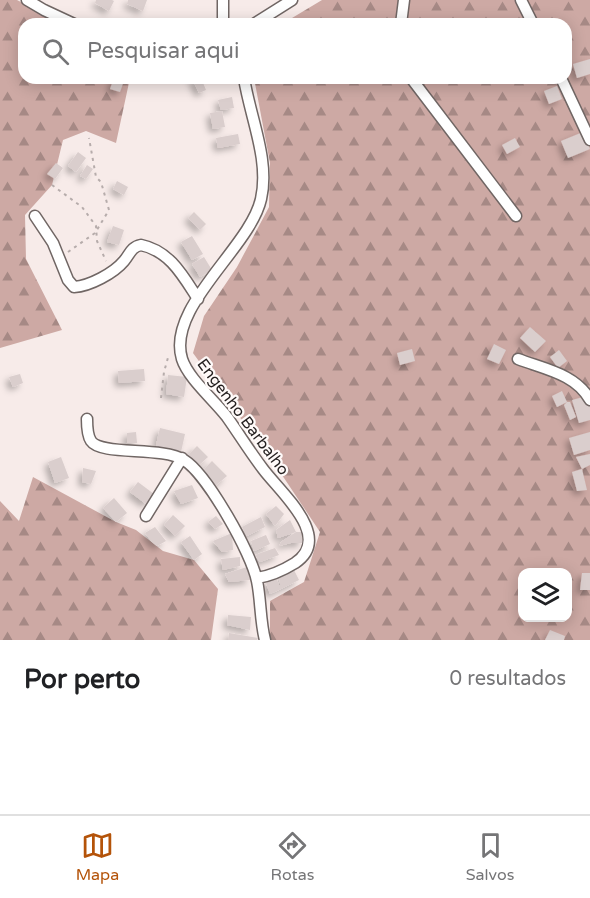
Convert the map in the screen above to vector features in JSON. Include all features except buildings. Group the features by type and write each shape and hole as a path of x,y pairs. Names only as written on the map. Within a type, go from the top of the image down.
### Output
{"street":[{"path":"27,0 61,18"},
{"path":"223,0 223,18"},
{"path":"264,18 292,0"},
{"path":"402,18 404,0"},
{"path":"521,0 530,18"},
{"name":"Engenho Barbalho","path":"245,84 263,168 261,199 258,210 245,232 198,299 184,325 181,351 183,363 300,514 307,529 309,543 304,555 270,576 257,578"},
{"path":"416,84 516,216"},
{"path":"564,84 590,140"},
{"path":"35,216 53,243 70,285 81,286 111,272 135,247 144,245 158,251 179,269 198,299"},
{"path":"518,359 573,380 584,388 590,399"},
{"path":"87,418 90,437 97,447 169,453 182,458 195,470 217,500 242,543 257,578 265,640"},
{"path":"146,516 182,458"}],"path":[{"path":"59,259 95,233 108,210 101,182 96,177 89,138"},
{"path":"52,185 81,207 96,226 97,241 111,272"},
{"path":"161,398 164,372 170,351"}],"green space":[{"path":"0,0 17,0 52,18 18,18 18,84 129,84 116,143 86,131 63,140 52,185 25,215 26,259 62,330 0,348"},
{"path":"322,0 590,0 590,640 270,640 270,601 304,582 320,532 284,478 193,353 204,316 237,267 269,207 270,163 255,84 572,84 572,18 292,18"},
{"path":"33,477 116,522 136,530 163,551 194,560 218,589 211,640 0,640 0,501 19,521"}]}
